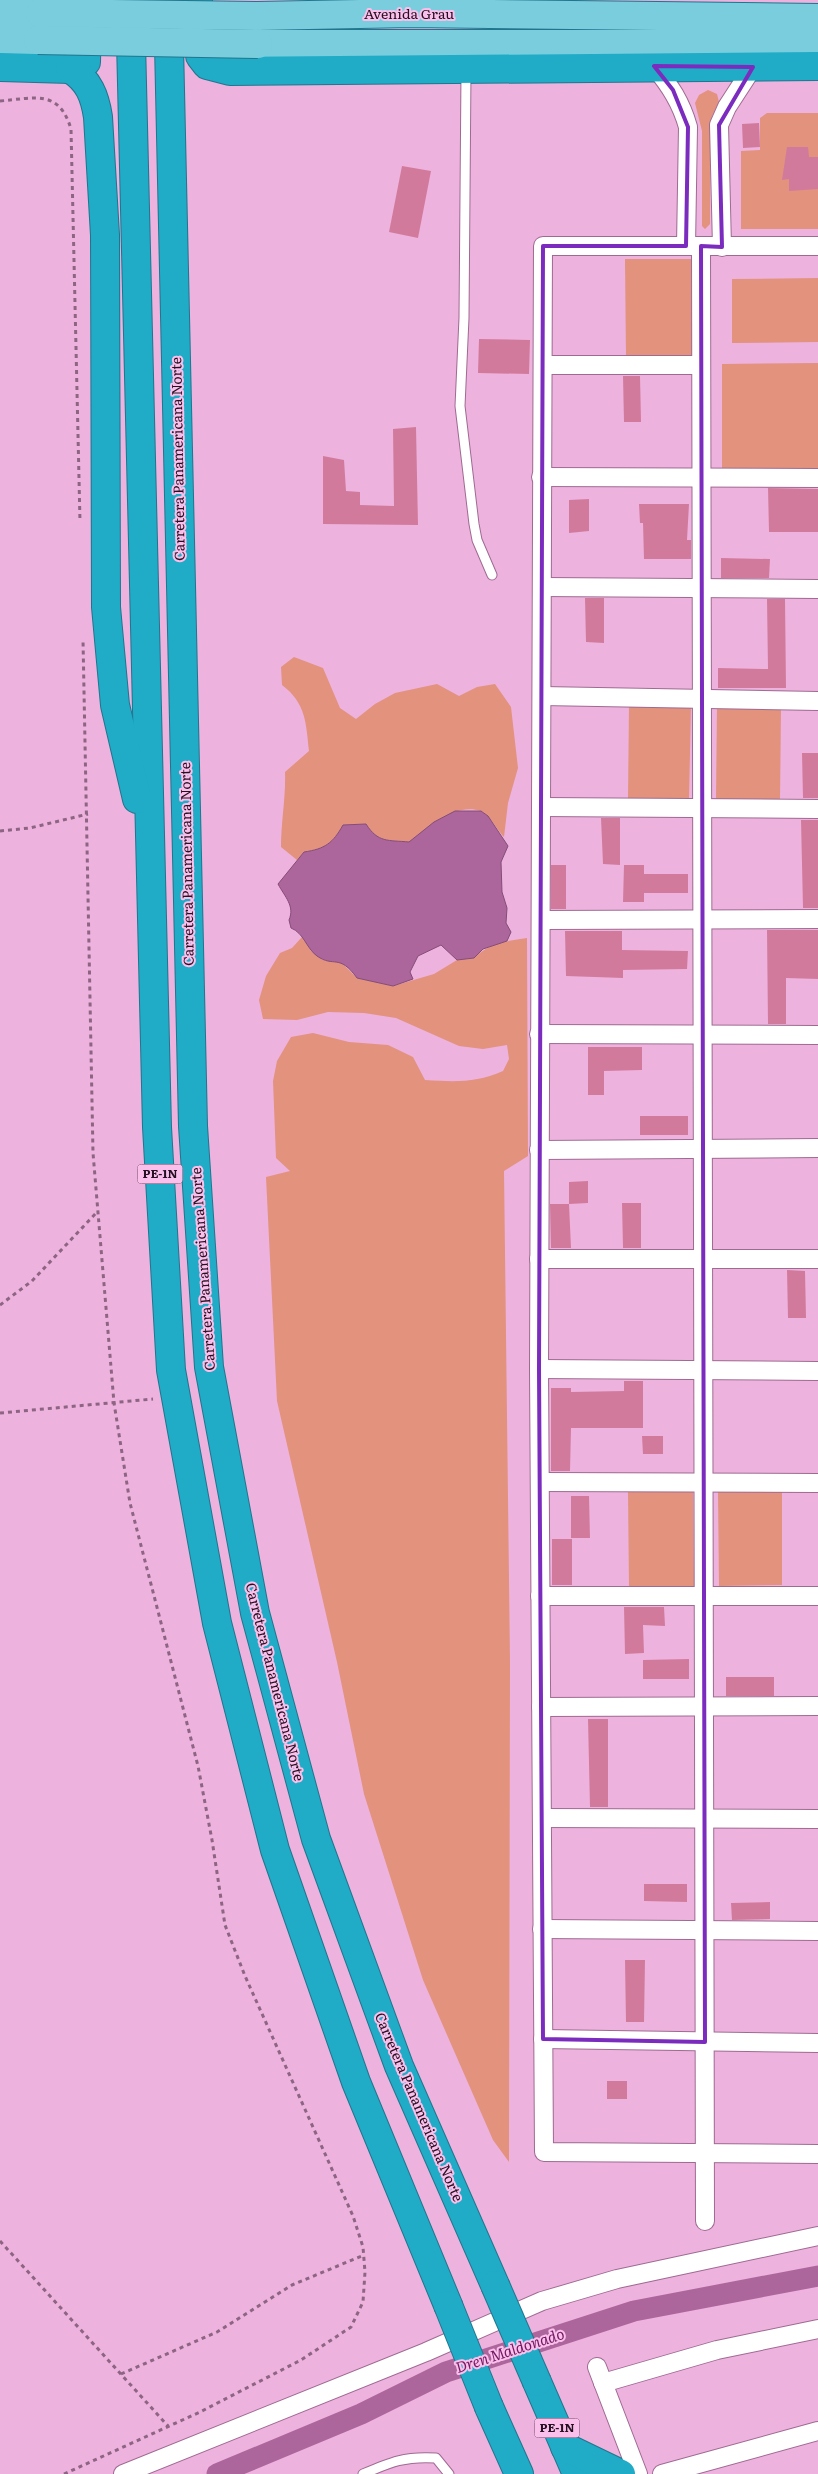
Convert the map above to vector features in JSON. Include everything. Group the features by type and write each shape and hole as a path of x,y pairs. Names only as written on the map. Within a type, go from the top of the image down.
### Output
{"highway":[{"path":"0,67 70,69 86,62 87,0"},
{"name":"PE-1N","path":"130,0 157,1127 171,1370 217,1623 275,1850 356,2082 489,2407 519,2474"},
{"name":"Carretera Panamericana Norte","path":"168,0 193,1126 209,1367 255,1613 316,1839 399,2066 577,2474"},
{"path":"198,0 200,56 207,65 230,71 818,66"},
{"path":"70,69 84,79 95,100 98,117 105,235 106,607 115,705 150,860"},
{"path":"565,2448 621,2474"}],"main road":[{"name":"Avenida Grau","path":"0,13 257,16 411,13 818,18"},
{"path":"0,40 258,44 818,44"}],"street":[{"path":"654,66 673,90 688,126 693,246 701,365 705,2221"},
{"path":"722,246 719,125 726,107 753,67"},
{"path":"818,246 543,246 541,477 542,807 539,1034 540,1596 544,2152 818,2154"},
{"path":"542,365 701,365"},
{"path":"541,477 818,478"},
{"path":"542,588 818,589"},
{"path":"542,696 818,701"},
{"path":"542,807 818,809"},
{"path":"541,920 818,919"},
{"path":"539,1034 818,1034"},
{"path":"539,1150 818,1148"},
{"path":"539,1259 818,1259"},
{"path":"539,1369 818,1371"},
{"path":"540,1482 818,1483"},
{"path":"540,1596 818,1596"},
{"path":"541,1707 818,1706"},
{"path":"542,1818 818,1819"},
{"path":"542,1930 818,1931"},
{"path":"543,2039 818,2044"},
{"path":"123,2474 426,2352 542,2301 617,2279 818,2236"},
{"path":"638,2474 600,2375 818,2329"},
{"path":"662,2474 818,2431"}],"lane":[{"path":"466,69 464,318 460,406 477,540 492,575"},
{"path":"363,2474 391,2462 413,2457 436,2458 449,2474"}],"path":[{"path":"0,101 49,100 60,104 68,117 71,129 80,527"},
{"path":"64,2474 168,2426 301,2360 351,2326 363,2302 365,2272 364,2255 353,2216 225,1925 198,1766 130,1503 114,1403 93,1153 88,814 83,636"},
{"path":"0,831 30,828 88,814"},
{"path":"0,1305 7,1302 32,1281 98,1211"},
{"path":"0,1413 128,1401"},
{"path":"0,2241 168,2426"},
{"path":"121,2374 217,2332 292,2285 364,2255"}],"highlighted area":[{"path":"654,66 753,67 719,125 722,247 701,246 705,2042 543,2039 539,1369 543,246 686,246 688,127 673,90"}],"shaded area":[{"path":"708,90 717,94 719,102 712,116 710,131 710,224 705,229 702,226 702,131 695,103 699,95"},
{"path":"767,113 818,113 818,229 741,229 741,151 760,150 760,118"},
{"path":"625,259 691,259 692,358 626,359"},
{"path":"818,278 818,342 732,343 732,279"},
{"path":"818,363 818,468 722,468 722,364"},
{"path":"294,657 323,668 340,708 356,719 375,704 395,693 437,684 459,696 477,687 495,684 511,707 518,768 508,803 504,837 484,812 471,809 451,813 409,842 379,838 366,824 343,825 332,841 318,849 304,852 297,860 281,847 285,772 309,751 305,723 300,706 290,692 282,685 281,667"},
{"path":"629,704 691,704 689,801 628,800"},
{"path":"717,704 781,705 780,802 716,801"},
{"path":"455,811 481,811 488,816 508,846 501,862 502,892 507,908 506,923 511,932 507,941 483,949 474,958 457,960 441,945 418,956 410,972 413,979 393,986 357,978 351,970 341,963 328,961 317,956 299,933 291,928 289,920 291,915 290,906 278,884 304,852 318,849 328,844 343,825 366,824 379,838 409,842 434,822"},
{"path":"302,937 311,951 323,960 340,961 357,978 393,986 434,974 457,960 474,958 492,946 527,938 528,1156 504,1171 510,1661 509,2162 493,2140 423,1980 364,1794 337,1662 277,1401 266,1177 290,1171 276,1158 273,1081 277,1061 291,1037 313,1033 349,1042 388,1045 413,1057 425,1080 446,1081 474,1080 503,1071 509,1059 507,1045 483,1049 459,1046 396,1018 364,1013 328,1012 297,1020 263,1019 259,1000 266,976 280,953 292,948"},
{"path":"693,1489 694,1588 629,1588 628,1490"},
{"path":"782,1490 782,1585 719,1586 718,1491"}],"building":[{"path":"759,123 760,147 743,148 742,124"},
{"path":"787,147 808,147 809,157 818,157 818,189 789,191 789,179 782,180"},
{"path":"402,166 431,171 418,238 389,232"},
{"path":"479,339 530,340 529,374 478,373"},
{"path":"623,376 640,376 641,422 624,422"},
{"path":"416,427 418,525 323,524 323,456 344,460 346,491 360,492 360,505 394,506 393,429"},
{"path":"768,488 818,489 818,532 769,532"},
{"path":"589,499 589,531 569,533 569,500"},
{"path":"639,504 689,504 687,540 691,540 691,559 644,559 643,523 640,523"},
{"path":"721,558 770,559 769,578 721,578"},
{"path":"585,598 604,598 604,643 586,642"},
{"path":"767,599 785,599 786,688 718,688 718,668 768,669"},
{"path":"802,753 818,753 818,798 803,798"},
{"path":"601,818 620,818 620,865 603,864"},
{"path":"801,820 818,820 818,908 803,908"},
{"path":"551,865 566,865 566,909 551,909"},
{"path":"624,865 644,865 644,874 688,874 688,893 644,893 644,902 623,902"},
{"path":"767,930 818,930 818,979 786,978 786,1024 768,1024"},
{"path":"565,931 622,931 622,950 688,951 687,969 623,970 623,978 566,976"},
{"path":"588,1047 642,1047 642,1070 604,1071 604,1095 588,1095"},
{"path":"640,1116 688,1116 688,1135 640,1135"},
{"path":"588,1181 588,1203 569,1204 569,1182"},
{"path":"622,1203 641,1203 641,1248 623,1248"},
{"path":"550,1204 569,1204 571,1248 551,1248"},
{"path":"787,1270 805,1271 806,1318 788,1318"},
{"path":"624,1381 643,1381 643,1428 571,1428 570,1471 551,1471 551,1388 571,1388 571,1392 624,1391"},
{"path":"642,1436 663,1436 663,1454 643,1454"},
{"path":"571,1496 589,1496 590,1538 571,1538"},
{"path":"552,1539 572,1539 572,1585 552,1585"},
{"path":"624,1607 664,1607 665,1626 643,1625 644,1653 625,1654"},
{"path":"689,1659 689,1679 643,1679 643,1660"},
{"path":"726,1677 774,1677 774,1696 726,1696"},
{"path":"588,1719 608,1719 608,1807 590,1807"},
{"path":"644,1884 687,1884 687,1902 644,1901"},
{"path":"770,1902 770,1919 732,1920 731,1903"},
{"path":"625,1960 645,1960 644,2022 626,2022"},
{"path":"607,2081 627,2081 627,2099 607,2099"}],"waterway":[{"name":"Dren Maldonado","path":"217,2474 361,2414 446,2372 634,2311 818,2276"}]}
